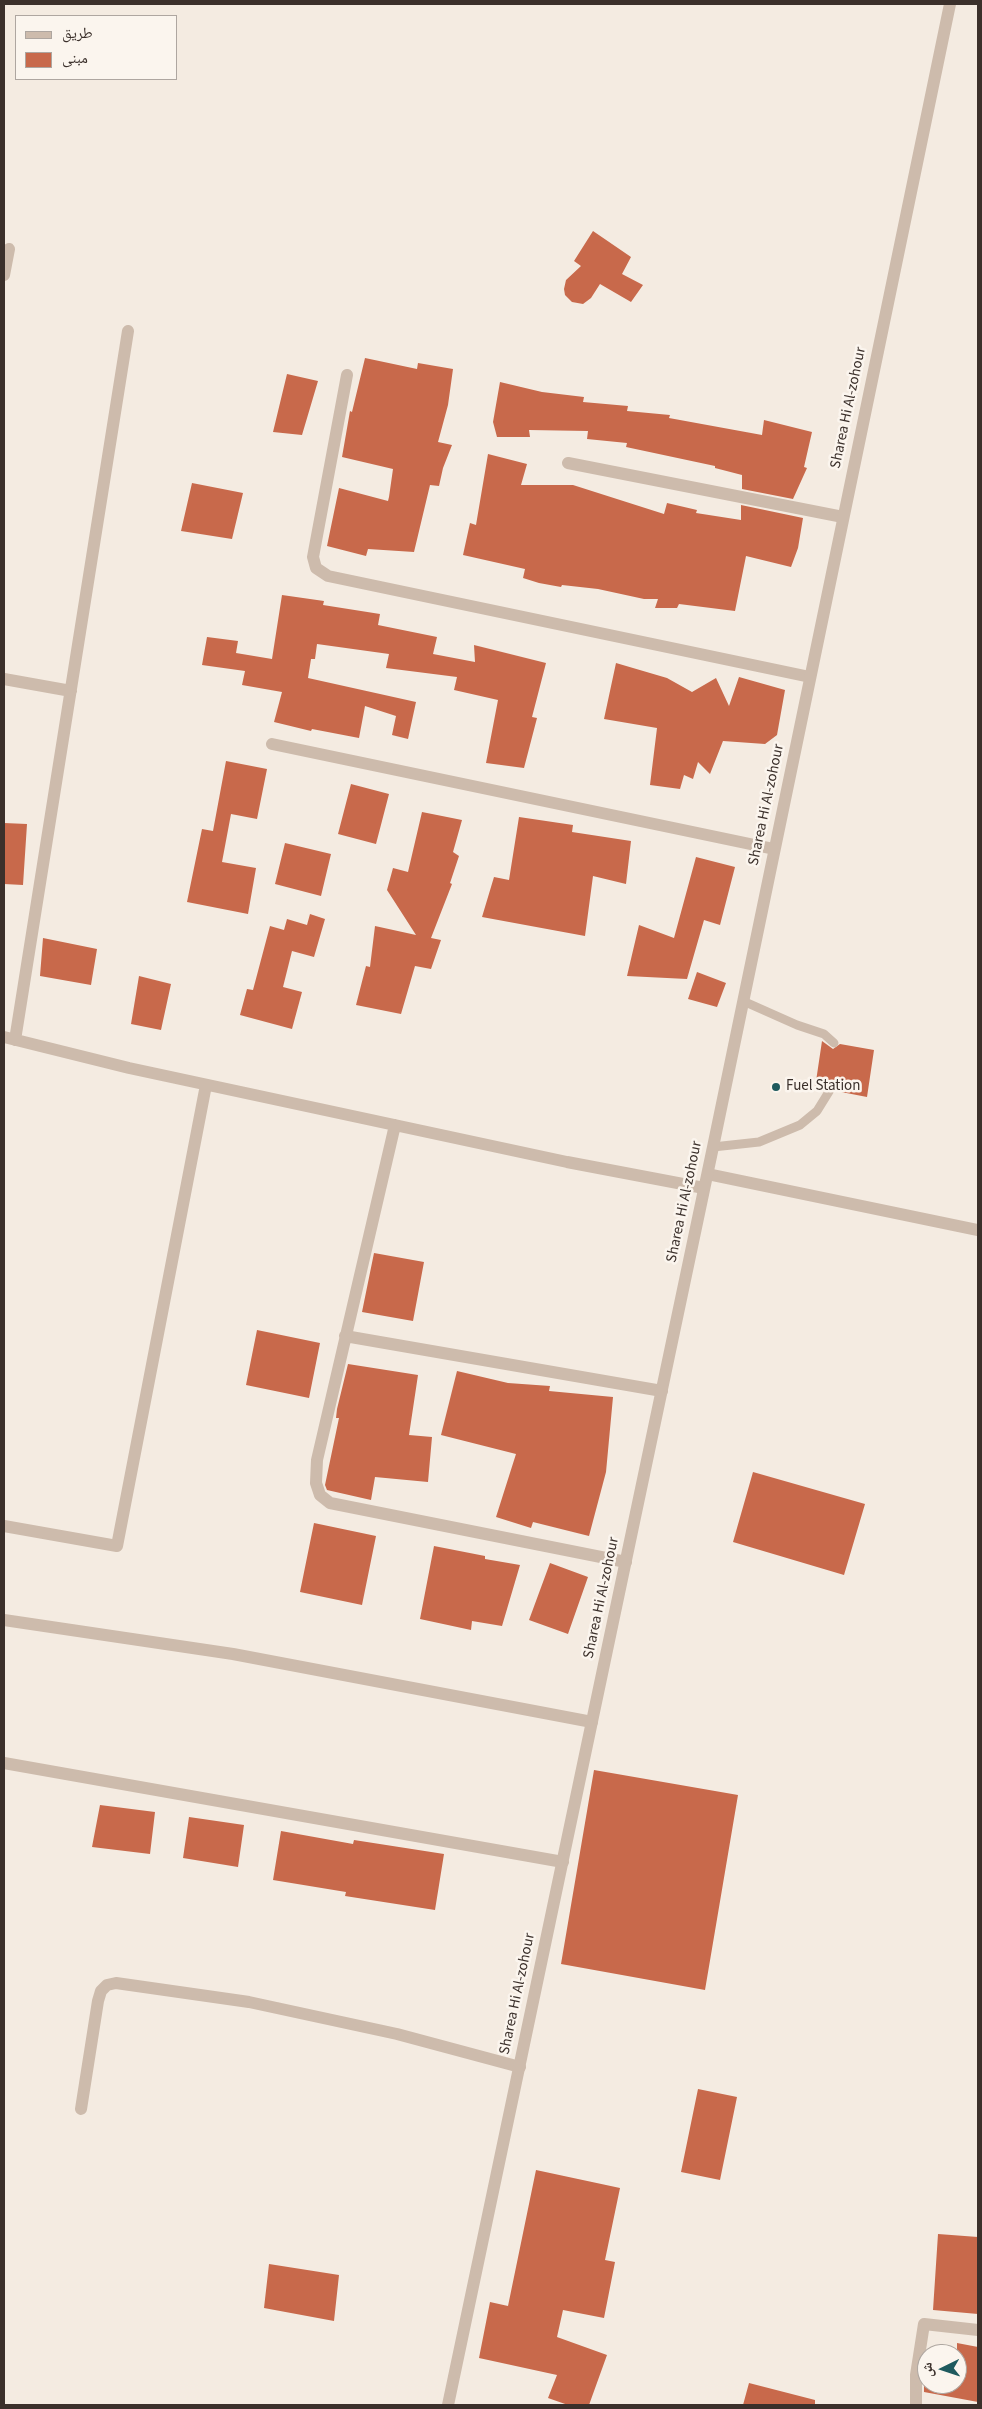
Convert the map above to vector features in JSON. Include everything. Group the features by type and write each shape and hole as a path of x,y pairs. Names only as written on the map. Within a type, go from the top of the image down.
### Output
{"street":[{"name":"Sharea Hi Al-zohour","path":"448,2405 708,1174 950,4"},
{"path":"4,276 9,249"},
{"path":"128,330 71,691 10,1039 206,1085 704,1188"},
{"path":"347,375 313,557 316,568 328,576 810,677"},
{"path":"568,463 843,517"},
{"path":"4,679 71,691"},
{"path":"272,744 774,849"},
{"path":"4,1526 117,1546 206,1085"},
{"path":"395,1125 317,1460 316,1483 320,1495 330,1503 626,1562"},
{"path":"708,1174 978,1230"},
{"path":"345,1336 662,1391"},
{"path":"4,1620 233,1654 592,1722"},
{"path":"4,1763 563,1862"},
{"path":"81,2109 98,2000 101,1991 107,1985 116,1983 249,2002 397,2034 520,2067"},
{"path":"916,2405 916,2375 924,2324 978,2330"}],"lane":[{"path":"743,1001 797,1025 824,1034 834,1043"},
{"path":"713,1147 759,1142 800,1126 817,1111 830,1090"}],"building":[{"path":"593,231 631,257 622,274 643,285 631,302 600,284 591,298 583,304 572,302 565,295 566,280 581,266 574,261"},
{"path":"365,358 417,369 418,363 453,369 448,405 438,442 452,445 443,468 439,486 430,485 414,552 368,549 366,556 327,546 339,488 388,501 389,497 393,469 342,457 350,411 352,412"},
{"path":"287,374 318,381 302,435 273,432"},
{"path":"500,382 542,392 584,397 583,402 628,406 627,411 670,415 669,418 762,435 764,420 812,432 804,467 807,468 793,499 742,489 742,475 715,468 715,466 626,447 627,443 587,439 588,431 529,430 530,437 497,437 493,422"},
{"path":"488,454 527,464 521,485 573,485 664,514 667,503 697,510 696,513 741,520 741,505 803,518 798,548 791,567 746,556 735,611 679,604 677,608 655,608 658,599 644,599 598,589 562,585 561,587 539,583 523,578 525,569 463,555 470,523 476,525"},
{"path":"192,483 243,493 232,539 181,531"},
{"path":"282,595 324,601 323,605 380,614 378,625 437,637 433,654 475,662 474,645 546,663 532,717 537,718 524,768 486,763 498,700 454,690 457,677 386,668 389,654 317,644 315,659 311,659 308,678 416,702 408,739 392,735 396,716 365,706 359,738 312,729 311,731 274,722 282,692 242,685 245,671 202,665 207,637 238,641 236,653 272,659"},
{"path":"616,663 667,678 692,692 716,678 729,706 739,677 785,690 777,735 765,744 723,741 710,774 698,762 693,779 684,775 680,789 650,785 657,728 604,719"},
{"path":"226,761 267,769 257,819 231,814 222,862 256,868 248,914 187,902 202,829 213,831"},
{"path":"351,784 389,794 376,844 338,834"},
{"path":"422,812 462,820 453,852 459,856 450,883 452,884 431,938 441,940 431,969 415,966 401,1014 356,1005 366,966 370,967 375,926 416,935 387,890 393,868 408,872"},
{"path":"519,817 573,825 572,832 631,841 626,884 593,876 585,936 482,917 494,877 509,880"},
{"path":"4,823 27,824 23,885 4,884"},
{"path":"285,843 331,854 321,896 275,884"},
{"path":"696,857 735,867 720,925 704,920 687,979 627,976 639,925 674,938"},
{"path":"310,914 325,919 314,957 292,951 283,987 302,992 292,1029 240,1015 247,989 253,990 270,926 284,930 287,919 307,925"},
{"path":"43,938 97,949 91,985 40,976"},
{"path":"697,972 726,983 717,1007 688,999"},
{"path":"139,976 171,984 161,1030 131,1024"},
{"path":"822,1041 833,1049 840,1044 874,1050 867,1097 836,1091 835,1087 831,1084 823,1089 815,1088"},
{"path":"374,1253 424,1262 413,1321 362,1312"},
{"path":"257,1330 320,1343 309,1398 246,1385"},
{"path":"348,1364 418,1375 409,1435 432,1437 428,1482 375,1477 371,1500 327,1490 325,1485 339,1418 336,1418 337,1409"},
{"path":"457,1371 508,1383 550,1386 549,1391 613,1397 606,1472 589,1536 533,1522 531,1528 496,1517 516,1454 441,1435"},
{"path":"753,1472 865,1504 844,1575 733,1542"},
{"path":"314,1523 376,1536 362,1605 300,1592"},
{"path":"434,1546 485,1556 485,1559 520,1565 502,1626 472,1621 471,1630 420,1619"},
{"path":"550,1563 588,1577 568,1634 529,1620"},
{"path":"594,1770 738,1795 705,1990 561,1964"},
{"path":"100,1805 155,1812 150,1854 92,1847"},
{"path":"189,1817 244,1825 238,1867 183,1858"},
{"path":"281,1831 353,1844 354,1840 444,1854 435,1910 345,1896 346,1892 273,1880"},
{"path":"698,2089 737,2097 720,2180 681,2172"},
{"path":"536,2170 620,2188 605,2260 615,2262 604,2318 563,2310 557,2337 607,2355 589,2405 568,2405 548,2398 557,2375 479,2358 490,2302 508,2306"},
{"path":"938,2234 978,2237 978,2314 933,2310"},
{"path":"269,2264 339,2275 334,2321 264,2308"},
{"path":"967,2345 978,2347 978,2402 935,2394 967,2394"},
{"path":"749,2383 815,2400 815,2405 743,2405"}],"place":[{"name":"Fuel Station","path":"776,1087"}]}
